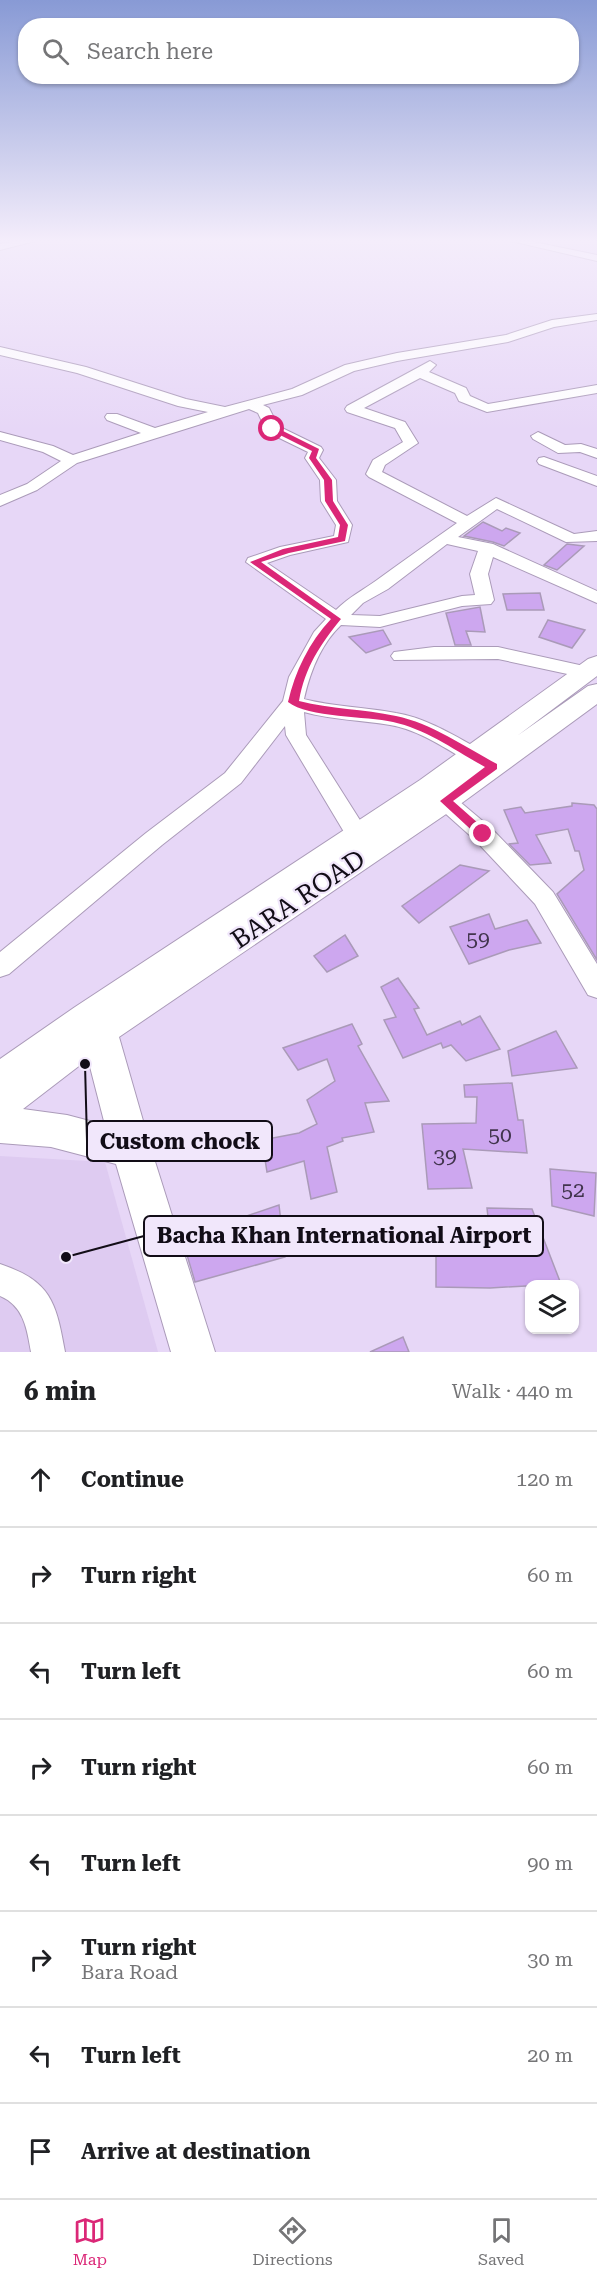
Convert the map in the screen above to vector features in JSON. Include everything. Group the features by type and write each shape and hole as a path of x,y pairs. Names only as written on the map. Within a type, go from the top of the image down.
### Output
{"main road":[{"name":"BARA ROAD","path":"0,1105 93,1024 446,801 483,761 593,676"},
{"path":"0,1080 93,1024 358,836 483,761"},
{"path":"93,1024 193,1352"},
{"path":"0,1126 57,1130 87,1136 132,1152"}],"street":[{"path":"0,501 32,487 72,460 224,411 297,392 350,368 397,357 508,338 552,324 597,317"},
{"path":"450,349 420,373 352,409 400,425 411,443 378,463 374,474 467,522"},
{"path":"0,351 81,370 183,403 224,411"},
{"path":"420,373 460,391 464,398 487,408 597,389"},
{"path":"249,404 264,411 272,429 316,450 312,458 328,480 329,501 344,525 342,539 286,551 254,562 337,619 380,622 462,601 485,600 479,574 487,548"},
{"path":"112,417 155,433"},
{"path":"0,436 48,449 72,460"},
{"path":"538,436 563,450 581,448 597,454"},
{"path":"544,461 597,481"},
{"path":"358,836 296,735 293,702 298,677 323,632 357,598 382,585 398,571 496,503 572,539 597,536"},
{"path":"445,539 487,548 529,565 597,598"},
{"path":"401,656 434,653 498,653 593,676"},
{"path":"293,702 328,711 396,719 431,733 483,761"},
{"path":"0,967 154,839 233,778 293,702"},
{"path":"446,801 483,834 543,898 597,987"},
{"path":"0,1280 16,1284 32,1298 44,1327 48,1352"}],"shaded area":[{"path":"0,1156 105,1162 158,1352 0,1352"}],"building":[{"path":"483,522 502,531 506,528 520,533 504,546 464,536"},
{"path":"567,544 584,546 557,570 544,565"},
{"path":"540,593 544,610 507,610 503,594"},
{"path":"480,607 485,632 466,631 471,645 455,645 446,613"},
{"path":"548,620 585,630 572,648 539,637"},
{"path":"383,630 391,644 366,653 349,637"},
{"path":"572,803 594,805 597,809 597,960 557,894 584,870 579,851 575,851 568,829 536,835 551,863 530,865 509,844 518,843 504,810 521,807 525,813 572,806"},
{"path":"460,865 489,871 419,923 402,906"},
{"path":"489,914 495,929 527,920 541,943 509,950 469,964 450,927"},
{"path":"345,935 358,956 327,972 314,956"},
{"path":"398,978 419,1008 414,1009 427,1035 460,1021 462,1025 480,1016 500,1049 466,1061 451,1045 443,1048 441,1043 403,1058 384,1020 396,1017 381,987"},
{"path":"352,1024 362,1044 358,1046 389,1101 365,1103 374,1132 342,1138 343,1141 327,1147 337,1192 311,1199 304,1161 267,1172 262,1140 299,1133 317,1124 307,1100 335,1081 327,1059 298,1070 283,1048"},
{"path":"556,1031 577,1068 512,1076 508,1051"},
{"path":"512,1083 518,1120 523,1120 527,1153 463,1149 472,1188 428,1189 422,1124 476,1123 477,1097 465,1097 464,1085"},
{"path":"550,1169 596,1173 594,1216 552,1206"},
{"path":"279,1205 285,1257 195,1282 182,1238"},
{"path":"487,1208 532,1209 559,1280 525,1280 525,1286 436,1287 436,1242 491,1245"},
{"path":"403,1337 409,1352 370,1352"}],"place":[{"name":"Custom chock","path":"85,1064"},
{"name":"Bacha Khan International Airport","path":"66,1257"}],"route":[{"path":"272,429 316,450 312,458 328,480 329,501 344,525 342,539 286,551 254,562 337,619 323,632 298,677 293,702 328,711 396,719 431,733 493,767 446,801 483,834"}]}
